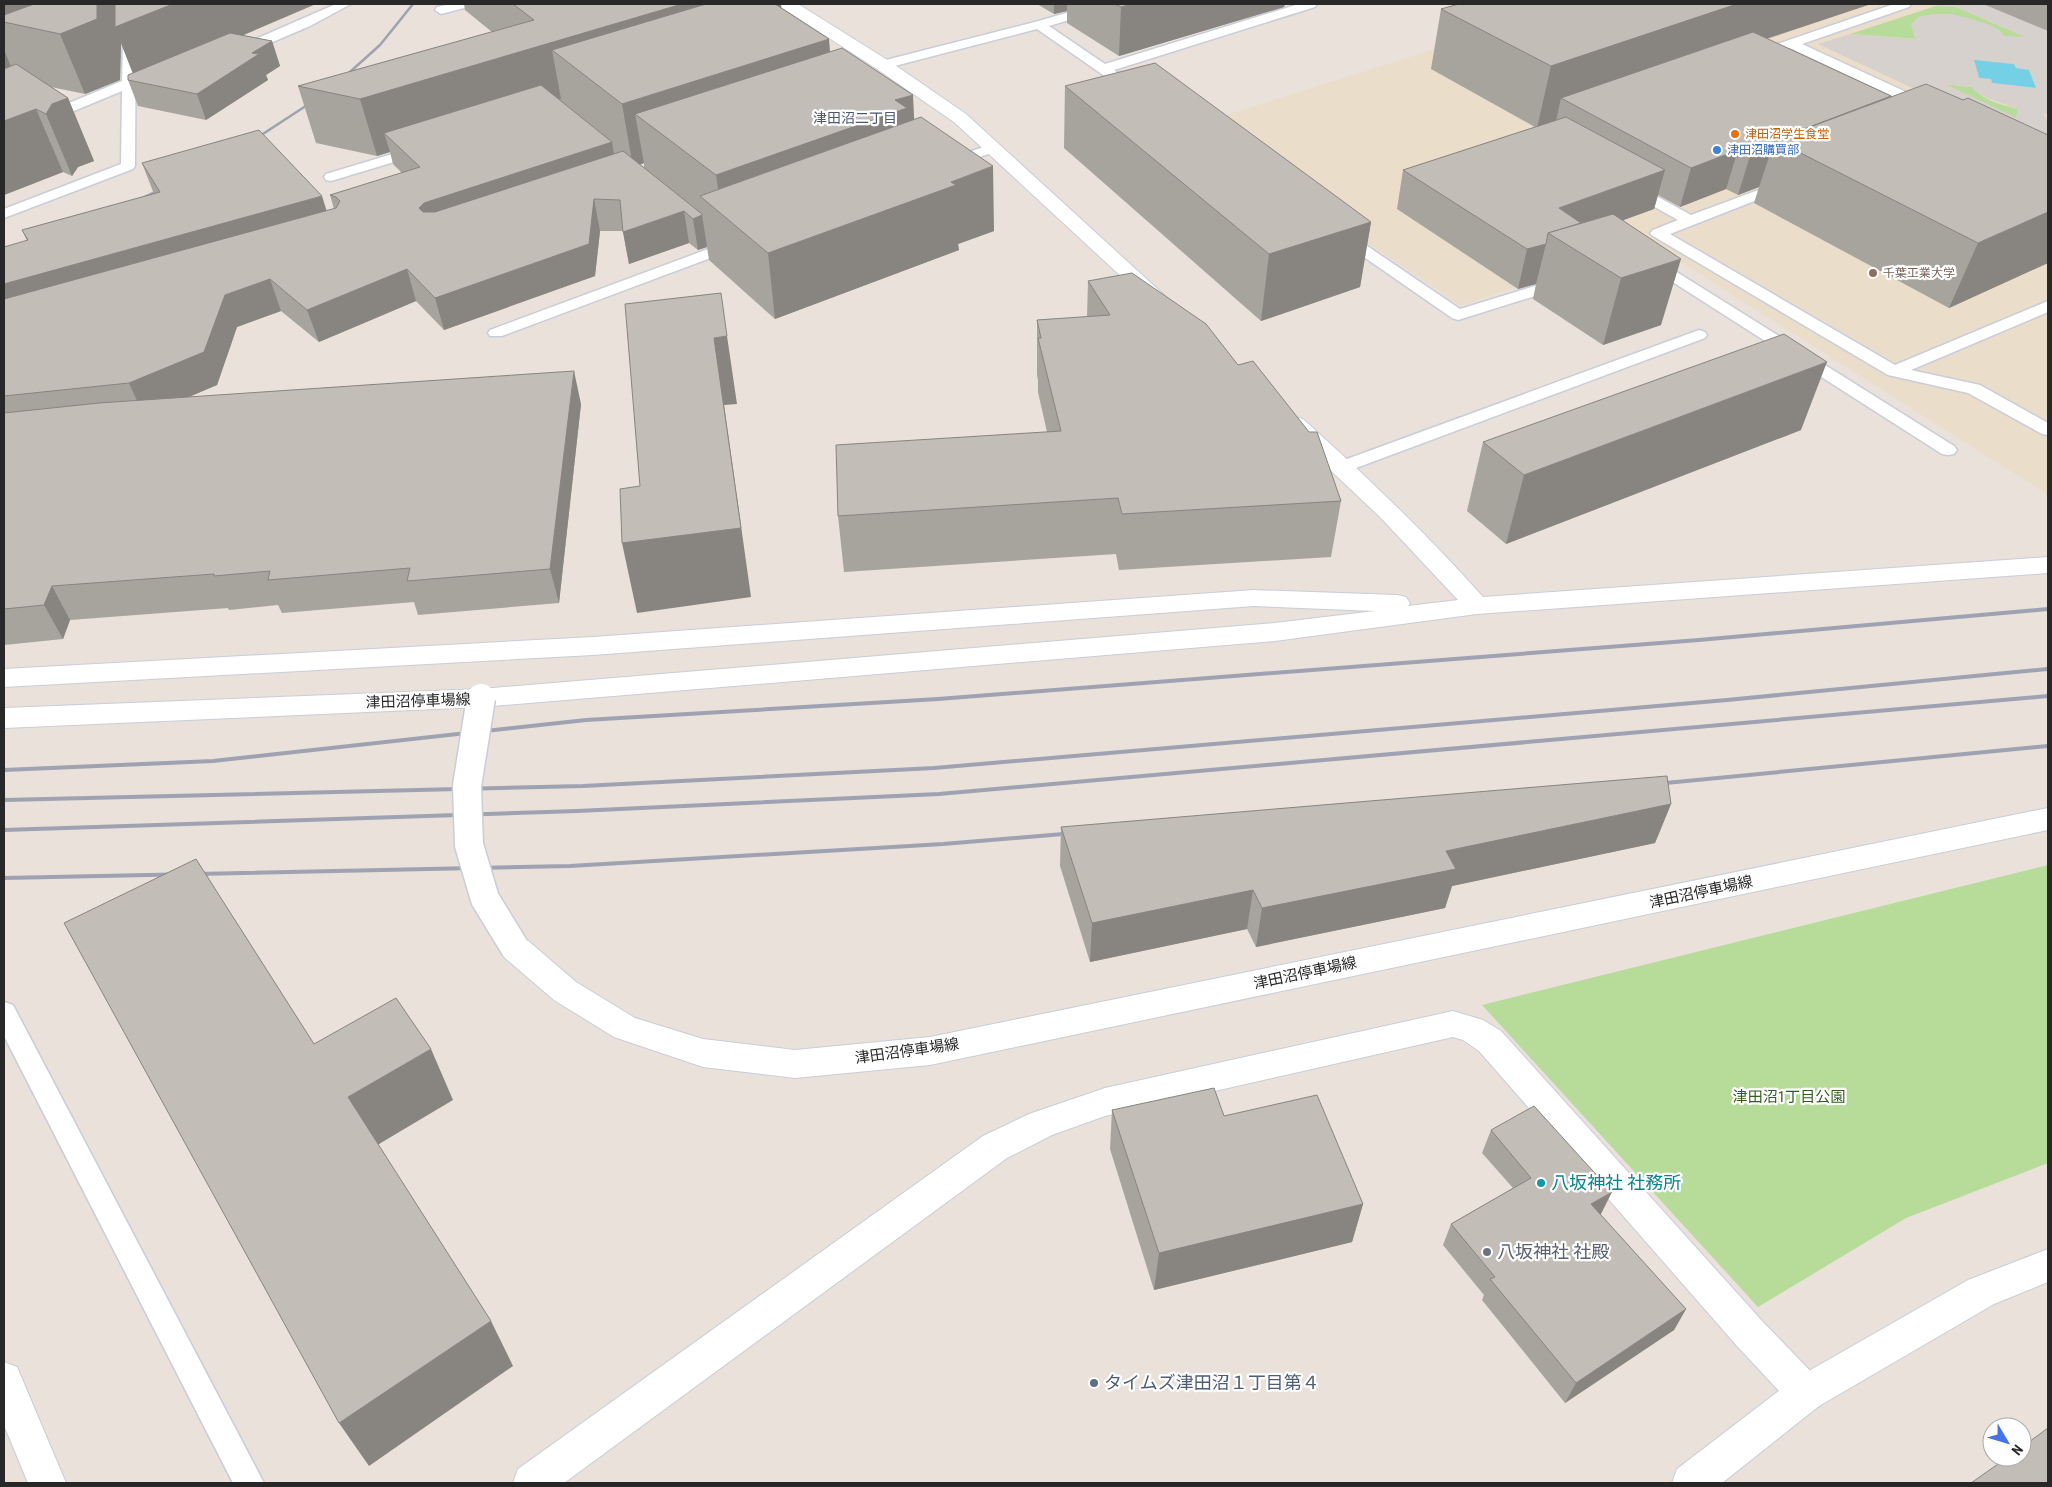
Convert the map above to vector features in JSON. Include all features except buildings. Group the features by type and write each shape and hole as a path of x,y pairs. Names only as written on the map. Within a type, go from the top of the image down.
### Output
{"street":[{"path":"793,5 811,27 883,65 898,85 960,118 1174,315"},
{"path":"1280,411 1342,467 1440,563 1477,606"},
{"path":"481,698 1275,632 1477,606 2048,565"},
{"path":"4,678 593,646 1254,598 1477,606"},
{"name":"津田沼停車場線","path":"4,718 481,698 467,786 469,845 485,899 515,948 564,990 624,1028 703,1054 795,1064 930,1050 2048,819"},
{"path":"532,1483 995,1147 1033,1128 1105,1102 1453,1024 1472,1029 1490,1041 1750,1334 1806,1393"},
{"path":"1691,1483 1806,1393 1981,1292 2048,1265"},
{"path":"4,1380 47,1483"}],"lane":[{"path":"4,214 128,166 132,92 130,4"},
{"path":"226,57 306,24 345,4"},
{"path":"441,10 464,4"},
{"path":"883,65 1039,25 1109,4"},
{"path":"1103,69 1311,4"},
{"path":"1739,62 1905,4"},
{"path":"1039,25 1143,97"},
{"path":"1792,44 1936,111"},
{"path":"1758,56 1776,64"},
{"path":"4,135 132,92"},
{"path":"331,178 432,146"},
{"path":"936,169 992,148"},
{"path":"1800,179 1658,233 1894,371 1974,390 2048,430"},
{"path":"1621,183 1690,221"},
{"path":"1328,226 1458,315 1579,278"},
{"path":"707,236 722,248"},
{"path":"496,333 750,238"},
{"path":"1635,260 1644,257 1948,450"},
{"path":"1894,371 2048,306"},
{"path":"1342,467 1699,335"},
{"path":"4,1012 249,1483"}],"shaded area":[{"name":"千葉工業大学","path":"1578,4 2048,4 2048,495 1646,240 1461,306 1195,125"},
{"path":"1940,4 1983,4 2048,31 2048,113 2044,114 2048,122 2048,151 1818,44 1850,34 1915,39 1911,24 1918,17 1933,14 1951,14 1987,24 1999,30 2004,36 2026,37 1956,7 1936,6","holes":["1974,61 2014,64 2016,68 2029,70 2036,88 1992,83 1991,79 1979,78","1945,84 1972,87 1976,92 1987,98 2018,109 2016,118"]}],"green space":[{"path":"1936,6 1956,7 2028,38 2004,36 1999,30 1915,39 1850,34"},
{"path":"1943,84 1972,87 1987,99 2018,109 2016,118"},
{"name":"津田沼1丁目公園","path":"2048,865 2048,1163 1906,1218 1758,1307 1482,1005"}],"water":[{"path":"1974,60 2014,64 2016,68 2029,70 2036,88 1992,83 1991,79 1979,78"}],"railway":[{"path":"341,80 380,45 413,4"},
{"path":"252,141 315,100"},
{"path":"132,203 166,187"},
{"path":"4,770 213,761 586,720 938,699 1699,640 2048,609"},
{"path":"4,800 583,786 934,768 1727,700 2048,669"},
{"path":"4,830 577,811 939,794 2048,696"},
{"path":"1655,784 2048,746"},
{"path":"4,878 570,866 943,844 1075,833"}],"place":[{"name":"津田沼学生食堂","path":"1735,134"},
{"name":"津田沼購買部","path":"1717,150"},
{"name":"千葉工業大学","path":"1873,273"},
{"name":"八坂神社 社務所","path":"1541,1183"},
{"name":"八坂神社 社殿","path":"1487,1252"},
{"name":"タイムズ津田沼１丁目第４","path":"1094,1383"}],"district":[{"name":"津田沼二丁目","path":"855,118"}]}
